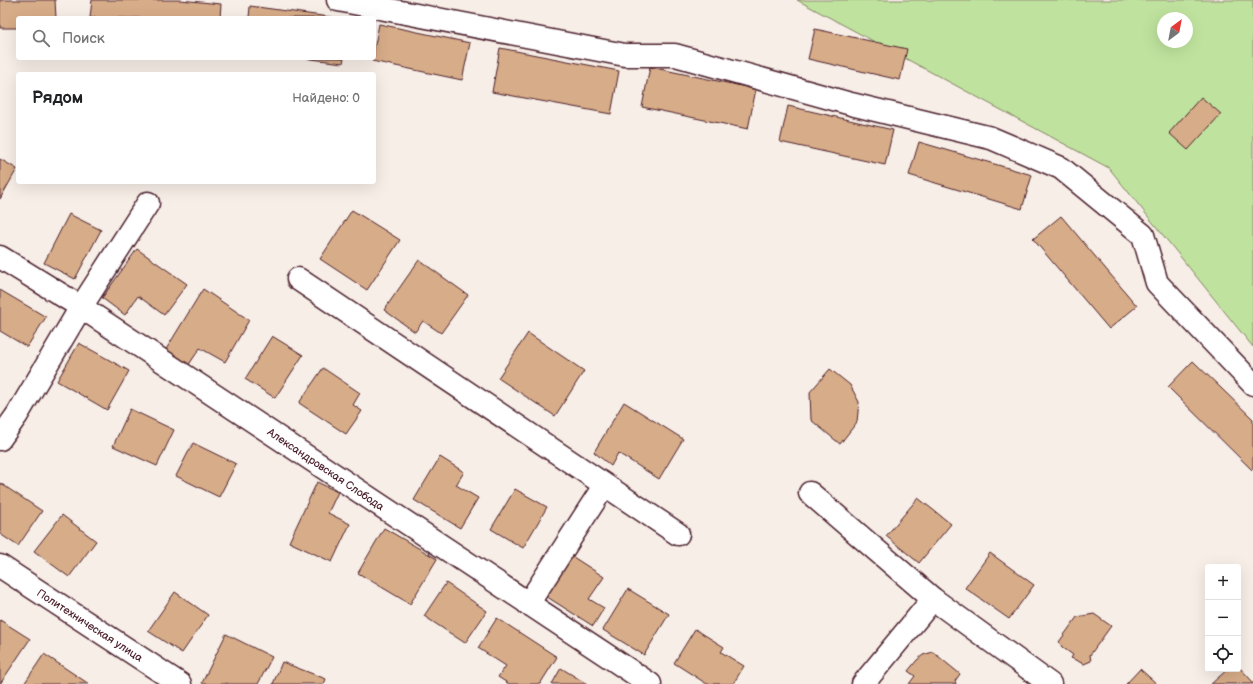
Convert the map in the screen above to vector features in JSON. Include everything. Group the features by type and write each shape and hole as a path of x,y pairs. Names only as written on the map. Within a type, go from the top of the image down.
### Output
{"street":[{"path":"338,0 625,55 675,55 851,104 991,138 1061,168 1143,235 1157,283 1253,384"},
{"path":"0,439 17,415 81,307 148,202"},
{"name":"Александровская Слобода","path":"0,257 81,307 650,684"},
{"path":"298,279 604,486 678,534"},
{"path":"528,604 604,486"},
{"path":"810,493 934,599 1050,684"},
{"name":"Политехническая улица","path":"0,566 180,684"},
{"path":"863,684 934,599"}],"green space":[{"path":"797,0 1253,0 1253,347 1109,168"}],"building":[{"path":"0,0 55,0 56,16 16,16 16,28 0,28"},
{"path":"92,0 180,0 221,4 220,16 90,16"},
{"path":"250,6 322,16 249,16"},
{"path":"379,24 470,43 462,80 372,61 376,60 376,40"},
{"path":"815,29 907,49 900,80 808,59"},
{"path":"500,48 619,71 611,114 492,92"},
{"path":"319,60 344,60 343,63"},
{"path":"650,67 756,89 748,129 642,107"},
{"path":"1201,97 1221,114 1188,150 1169,133"},
{"path":"788,106 893,130 885,165 780,142"},
{"path":"919,142 1032,175 1022,209 909,175"},
{"path":"0,159 16,168 16,171 0,199"},
{"path":"352,210 400,240 367,290 320,259"},
{"path":"69,214 101,230 75,279 44,263"},
{"path":"1061,216 1137,306 1109,329 1033,239"},
{"path":"137,249 187,284 164,315 138,296 125,315 102,298"},
{"path":"419,260 468,295 441,333 423,321 415,332 384,310"},
{"path":"203,289 249,320 225,362 200,348 188,366 165,351"},
{"path":"0,290 46,317 27,347 0,331"},
{"path":"528,333 584,371 555,416 498,378"},
{"path":"272,336 303,355 275,398 245,379"},
{"path":"79,343 129,371 107,410 57,381"},
{"path":"1193,361 1253,419 1252,470 1168,387"},
{"path":"323,368 360,393 353,405 362,411 346,434 299,403"},
{"path":"830,369 850,385 859,402 857,422 840,444 811,420 810,392"},
{"path":"624,402 683,439 659,479 618,453 611,466 594,452"},
{"path":"130,409 174,430 157,466 113,446"},
{"path":"193,443 236,464 219,497 176,476"},
{"path":"440,457 464,472 456,485 478,498 460,528 414,500"},
{"path":"317,482 338,492 328,513 350,524 332,562 289,542"},
{"path":"0,483 42,511 18,546 0,534"},
{"path":"515,489 547,507 523,548 491,529"},
{"path":"918,498 951,524 919,563 886,536"},
{"path":"62,515 96,541 69,577 34,551"},
{"path":"384,528 437,559 410,604 358,573"},
{"path":"990,553 1034,585 1009,619 965,588"},
{"path":"570,555 604,577 589,599 604,608 593,626 544,595"},
{"path":"446,583 487,611 465,643 424,616"},
{"path":"628,589 669,614 644,655 603,630"},
{"path":"175,592 208,615 182,653 148,631"},
{"path":"1094,614 1111,626 1090,655 1091,661 1084,664 1071,658 1073,655 1062,647 1059,642 1077,617"},
{"path":"497,618 557,657 540,684 509,684 498,677 506,666 478,648"},
{"path":"0,620 30,639 0,684"},
{"path":"695,629 724,647 721,652 744,666 733,684 707,684 674,663"},
{"path":"226,634 272,657 258,684 202,683"},
{"path":"933,652 960,674 955,681 956,684 909,684 915,676 908,671 923,655"},
{"path":"44,654 89,684 24,684"},
{"path":"282,662 326,679 324,684 273,684"},
{"path":"561,668 587,684 552,684"},
{"path":"1140,669 1157,684 1126,684"},
{"path":"1241,669 1253,682 1253,684 1211,684 1225,672 1241,672"}]}
